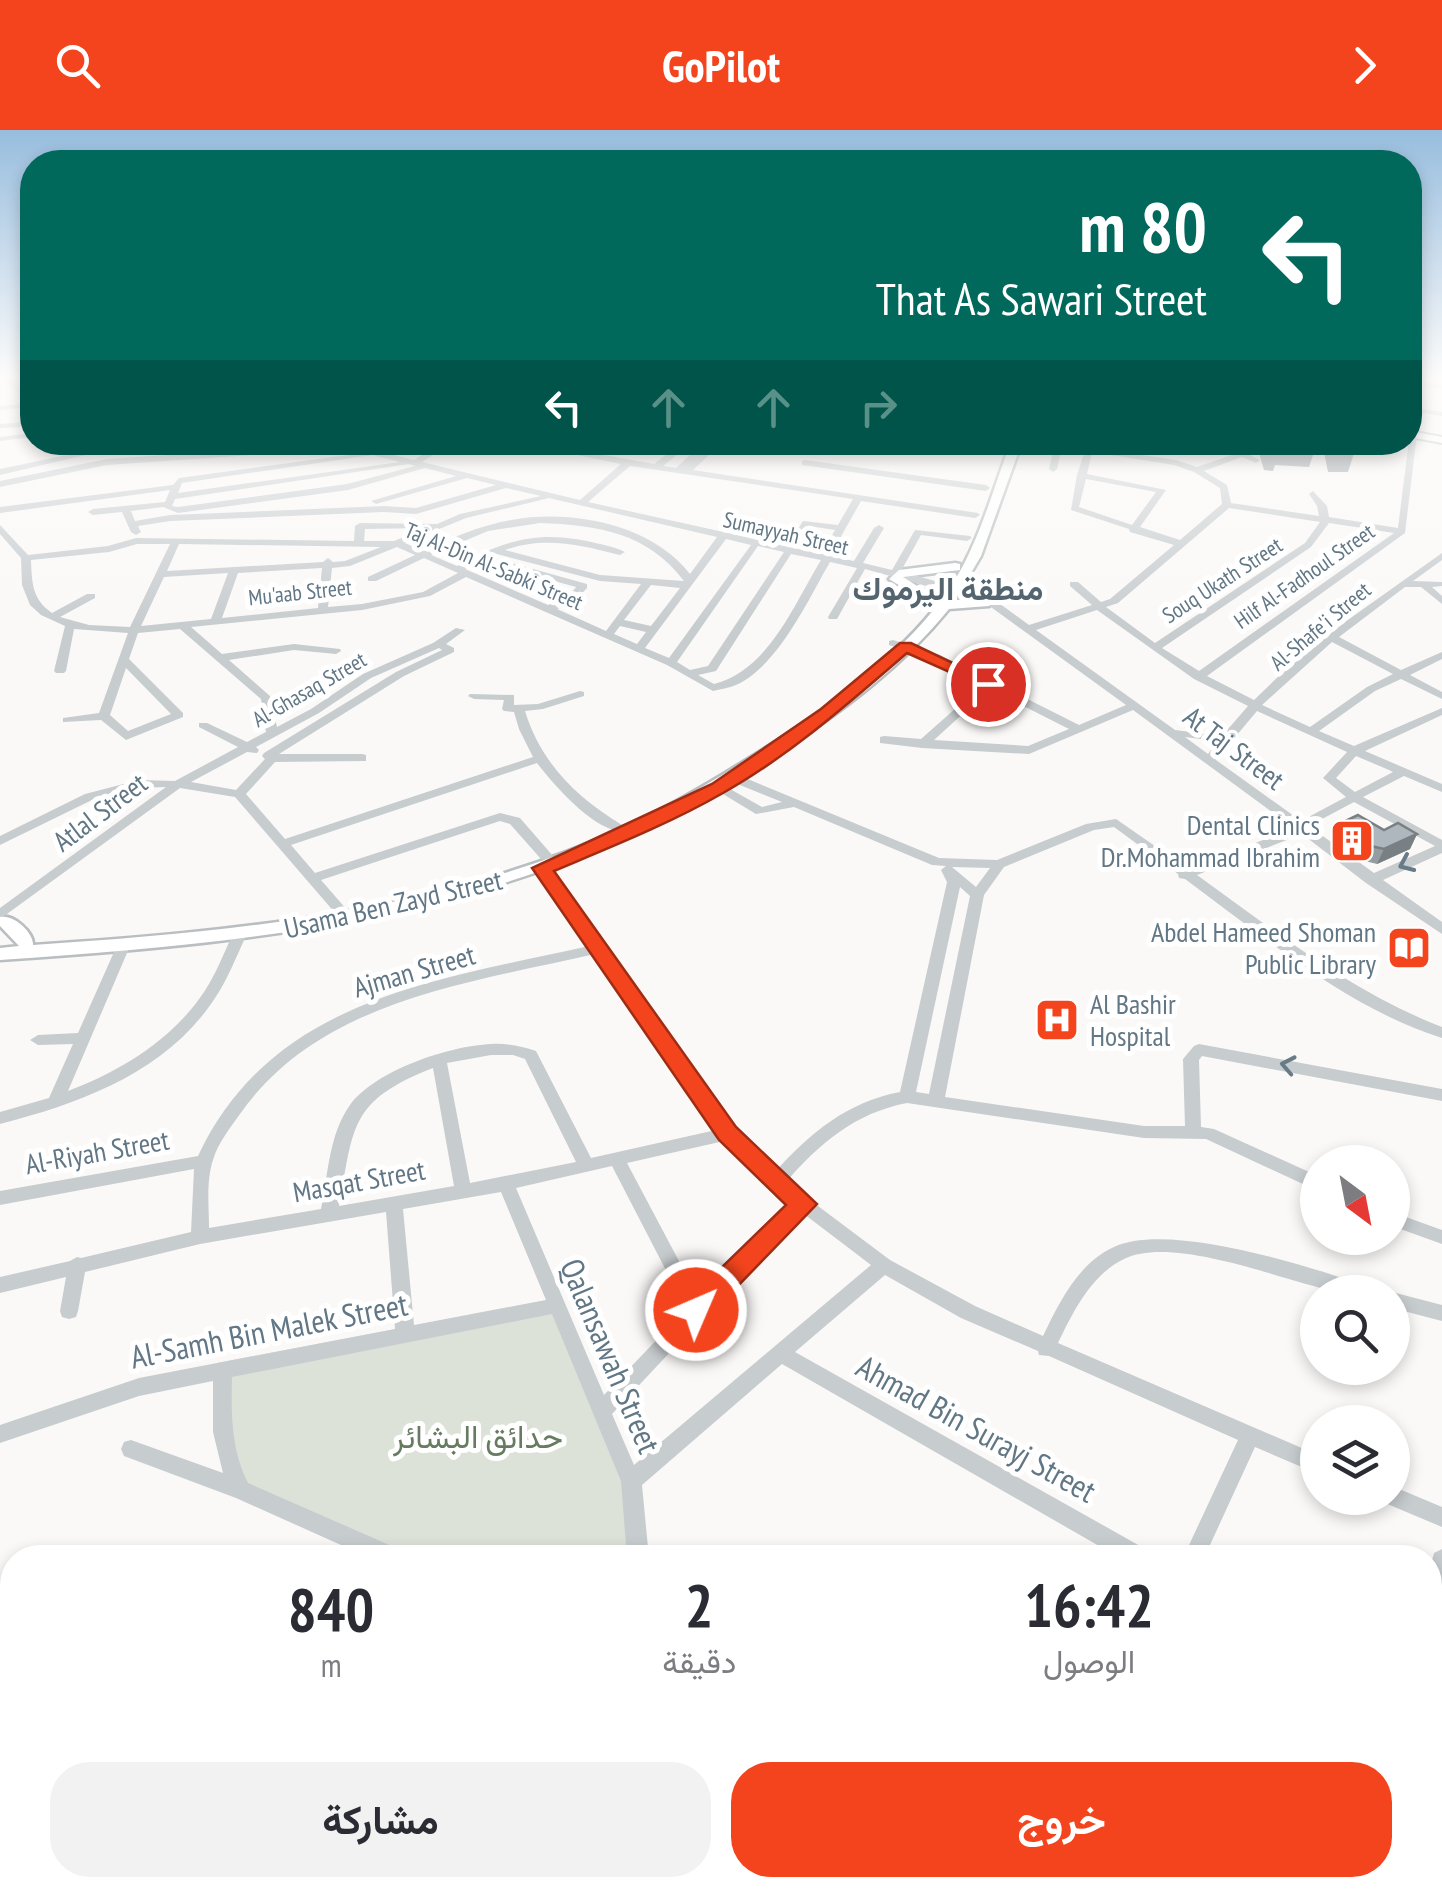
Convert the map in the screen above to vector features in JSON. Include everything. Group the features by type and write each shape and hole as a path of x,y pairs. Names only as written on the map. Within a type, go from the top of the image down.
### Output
{"highway":[{"name":"Usama Ben Zayd Street","path":"962,566 974,515 998,461"},
{"name":"Usama Ben Zayd Street","path":"0,954 239,936 369,916 636,830 726,783 828,712 899,644 944,594 962,566 1008,461"},
{"path":"897,575 962,566 990,603"},
{"path":"897,575 944,594 990,603"},
{"name":"Usama Ben Zayd Street","path":"0,943 214,928 341,911 544,862 733,768 899,644"},
{"path":"2,921 26,942"}],"street":[{"path":"0,472 45,461"},
{"path":"0,484 64,468 135,461"},
{"path":"93,512 124,509 173,492 328,461"},
{"name":"Sumayyah Street","path":"403,461 788,552"},
{"name":"Sumayyah Street","path":"404,461 897,575"},
{"path":"188,466 173,492 173,510 356,486 420,461"},
{"path":"620,461 974,515"},
{"path":"656,468 664,461"},
{"path":"1053,469 1054,461"},
{"path":"1084,461 1074,508 1181,544"},
{"path":"1155,461 1196,470 1224,487 1226,505"},
{"path":"1196,470 1222,461"},
{"name":"Hilf Al-Fadhoul Street","path":"1198,676 1402,531 1409,461"},
{"path":"324,462 333,490"},
{"path":"582,503 628,463"},
{"path":"805,463 986,488"},
{"path":"0,510 416,464"},
{"path":"0,493 64,475 64,468"},
{"path":"1080,475 1162,490 1133,530"},
{"path":"380,505 465,476"},
{"path":"356,486 380,505"},
{"path":"133,524 170,518 380,505 416,511 502,486"},
{"path":"514,502 530,493"},
{"path":"1312,494 1322,506 1325,522"},
{"path":"824,560 859,497"},
{"path":"159,574 328,568 364,560 442,523 514,502 549,498"},
{"path":"1226,505 1402,531"},
{"path":"1031,628 1100,608 1121,596 1226,505"},
{"path":"916,506 909,519 918,522"},
{"path":"124,509 136,540"},
{"path":"372,579 473,534 527,518 574,520 655,543 672,556 686,582"},
{"name":"Souq Ukath Street","path":"1156,647 1302,551 1325,522"},
{"path":"359,542 360,526 442,523 473,534"},
{"path":"689,672 712,669 806,523 842,528"},
{"path":"0,528 26,558 29,594 53,617 70,625 60,671"},
{"path":"833,616 879,528"},
{"path":"897,575 918,532 967,538"},
{"name":"Mu'aab Street","path":"70,625 134,630 415,597 480,557 529,536 550,535 620,552"},
{"path":"638,649 721,539"},
{"name":"Taj Al-Din Al-Sabki Street","path":"26,558 109,549 136,540 399,544 671,663 708,686 724,686 770,653 824,560"},
{"path":"104,716 134,630 176,541"},
{"path":"323,610 329,542"},
{"path":"671,663 754,546"},
{"path":"494,550 647,584 686,582"},
{"name":"Al-Shafe'i Street","path":"1194,749 1223,735 1334,639 1442,556"},
{"path":"480,557 584,586 575,596 548,609"},
{"path":"523,598 564,568"},
{"path":"216,621 234,571"},
{"path":"508,577 575,596"},
{"path":"1410,579 1434,584"},
{"path":"1410,579 1434,584"},
{"path":"607,636 647,584"},
{"path":"1074,584 1100,608 1198,676 1256,708 1442,788"},
{"path":"1434,584 1442,601"},
{"name":"At Taj Street","path":"944,594 990,603 1031,628 1370,880 1442,929"},
{"path":"53,617 91,596"},
{"path":"617,622 654,630"},
{"path":"182,625 266,698 272,734"},
{"name":"Al-Ghasaq Street","path":"178,784 272,734 367,676 460,630"},
{"path":"1334,639 1442,696"},
{"path":"240,794 270,757 400,674 450,650 438,644"},
{"path":"899,644 1080,730"},
{"path":"220,658 294,647 336,651"},
{"path":"1310,732 1400,674 1442,655"},
{"path":"104,716 124,736 135,735 179,712 124,660"},
{"path":"922,744 988,684"},
{"path":"474,696 510,697 508,709 519,711 580,694"},
{"path":"884,740 1030,750 1136,705"},
{"path":"519,711 541,758 584,808 617,828"},
{"path":"1442,711 1354,750 1330,778 1355,798 1442,847"},
{"path":"67,720 104,716"},
{"path":"203,725 270,757 362,758"},
{"path":"1172,732 1223,735"},
{"name":"Al-Shafe'i Street","path":"1210,760 1223,735"},
{"path":"282,844 541,758"},
{"path":"1180,871 1299,826 1404,771"},
{"path":"0,842 111,786 145,781 240,794 341,911"},
{"path":"726,783 750,808 777,810 796,803"},
{"path":"726,783 796,803 942,866 976,894"},
{"name":"Atlal Street","path":"2,921 178,784"},
{"path":"312,878 500,817 515,820 597,949 728,1134 775,1182 884,1264 1046,1349 1300,1458"},
{"path":"942,866 999,864 1105,822 1126,829 1357,994 1442,1032"},
{"path":"1370,880 1442,847"},
{"path":"936,1101 976,894 999,864"},
{"path":"907,1097 954,882 942,866"},
{"path":"0,1118 56,1101 122,1072 182,1029 206,1000 239,936"},
{"path":"56,1101 123,946"},
{"name":"Ajman Street","path":"200,1237 204,1161 248,1089 280,1059 338,1020 394,1000 597,949"},
{"path":"38,1040 84,1038"},
{"path":"330,1213 354,1112 384,1084 439,1061 492,1050 531,1055 587,1167"},
{"path":"1193,1130 1191,1058 1199,1050 1442,1095"},
{"path":"439,1061 464,1190"},
{"path":"775,1182 838,1120 876,1102 907,1097 1144,1132 1193,1130 1300,1176"},
{"name":"Masqat Street","path":"0,1285 200,1237 506,1184 728,1134"},
{"name":"Al-Riyah Street","path":"0,1198 204,1161"},
{"path":"618,1161 696,1310"},
{"name":"Qalansawah Street","path":"506,1184 554,1306 631,1481 637,1545"},
{"path":"394,1203 404,1334"},
{"path":"600,1412 804,1204"},
{"path":"1410,1226 1442,1238"},
{"path":"1046,1349 1082,1285 1116,1254 1134,1246 1175,1244 1300,1276"},
{"path":"69,1311 77,1264"},
{"path":"631,1481 884,1264"},
{"path":"1410,1305 1442,1313"},
{"name":"Al-Samh Bin Malek Street","path":"0,1434 108,1394 554,1306"},
{"name":"Ahmad Bin Surayj Street","path":"781,1354 1119,1545"},
{"path":"224,1370 221,1415 226,1458 241,1490"},
{"path":"1199,1545 1250,1437"},
{"path":"131,1449 241,1490 366,1545"},
{"path":"1410,1504 1442,1517"}],"green space":[{"name":"حدائق البشائر","path":"553,1299 624,1484 630,1545 369,1545 239,1487 220,1431 217,1363"}],"building":[{"path":"1358,815 1384,830 1398,823 1417,834 1384,849 1371,846 1339,824"}],"place":[{"name":"Dental Clinics Dr.Mohammad Ibrahim","path":"1352,841"},
{"name":"Abdel Hameed Shoman Public Library","path":"1409,948"},
{"name":"Al Bashir Hospital","path":"1057,1020"}],"district":[{"name":"منطقة اليرموك","path":"948,589"}],"route":[{"path":"696,1310 804,1204 775,1182 728,1134 542,868 636,830 719,788 828,712 906,646 988,684"}]}
